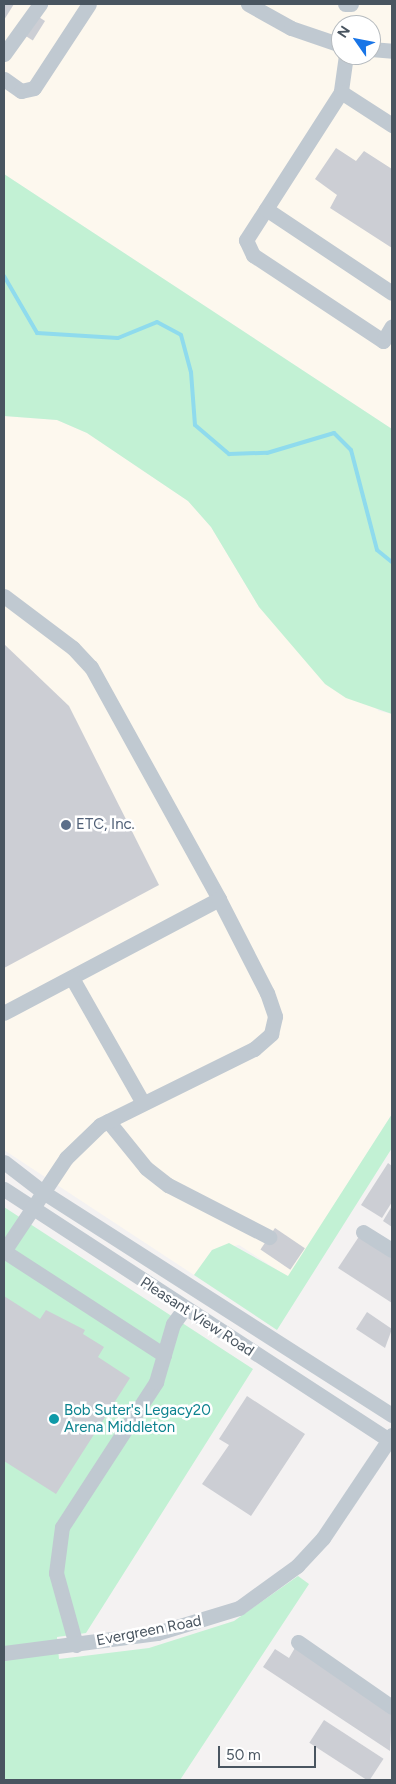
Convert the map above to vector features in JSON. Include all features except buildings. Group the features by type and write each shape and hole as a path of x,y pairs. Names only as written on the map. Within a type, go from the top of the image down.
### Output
{"street":[{"path":"4,54 40,4"},
{"path":"4,79 21,91 34,88 89,4"},
{"path":"248,4 267,9 331,40"},
{"path":"346,4 351,4"},
{"path":"345,65 341,92 246,240 253,256 388,344 392,326"},
{"path":"341,92 392,125"},
{"path":"266,209 392,293"},
{"path":"4,596 73,648 91,667 219,899 267,993 275,1016 271,1034 254,1048 142,1101 108,1121 82,1140 43,1192 4,1251 164,1354"},
{"path":"4,1013 219,899"},
{"path":"72,978 142,1101"},
{"path":"108,1121 146,1168 168,1185 269,1237"},
{"name":"Pleasant View Road","path":"4,1162 43,1192 392,1415"},
{"name":"Pleasant View Road","path":"4,1189 32,1210 184,1309 391,1439"},
{"path":"363,1232 392,1250"},
{"path":"76,1645 56,1573 62,1527 156,1382 173,1324 184,1309"},
{"name":"Evergreen Road","path":"4,1653 76,1645 198,1624 238,1608 277,1584 323,1538 391,1439"},
{"path":"298,1642 392,1707"}],"shaded area":[{"path":"4,4 392,4 392,429 4,174"},
{"path":"4,416 57,420 87,433 188,501 211,527 259,607 379,711 392,714 392,1114 288,1277 239,1245 212,1250 194,1275 4,1150"}],"green space":[{"path":"4,174 392,429 392,714 346,698 325,684 259,607 211,527 188,501 87,433 57,420 4,416"},
{"path":"392,1114 392,1148 277,1330 194,1275 212,1250 229,1243 288,1276"},
{"path":"4,1207 253,1369 86,1633 57,1637 59,1659 149,1648 234,1621 298,1576 309,1584 180,1780 4,1780"}],"waterway":[{"path":"4,276 37,333 118,338 157,322 181,335 191,372 195,425 229,454 267,453 334,433 351,450 377,550 392,562"}],"place":[{"name":"ETC, Inc.","path":"66,825"},
{"name":"Bob Suter's Legacy20 Arena Middleton","path":"54,1419"}]}
